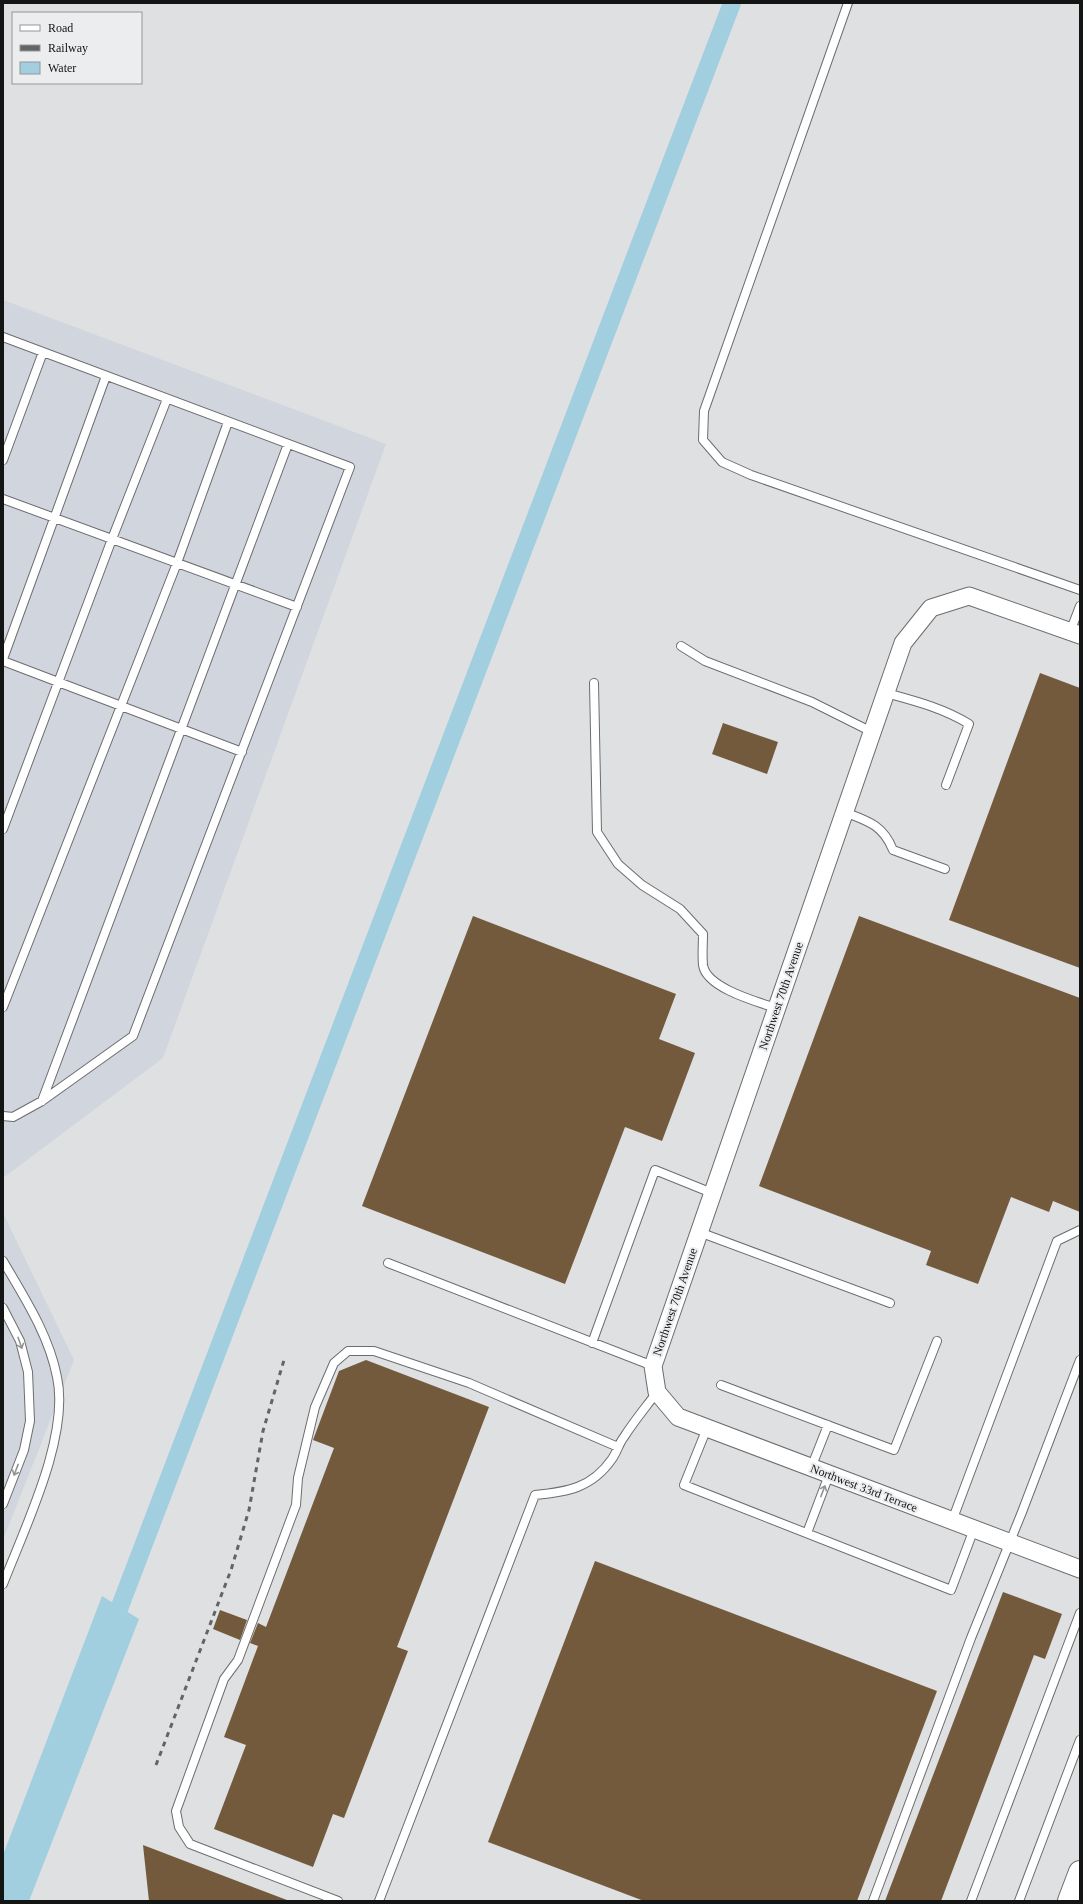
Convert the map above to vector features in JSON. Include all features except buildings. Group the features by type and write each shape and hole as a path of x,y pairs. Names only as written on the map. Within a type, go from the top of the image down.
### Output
{"main road":[{"path":"1069,1901 1080,1872"}],"street":[{"name":"Northwest 70th Avenue","path":"658,1392 653,1366 903,643 931,608 969,596 1075,633"},
{"name":"Northwest 33rd Terrace","path":"658,1392 678,1417 1080,1569"}],"lane":[{"path":"848,3 704,412 703,440 722,462 751,475 1080,590"},
{"path":"3,337 350,467 133,1036 42,1101 13,1117 3,1116"},
{"path":"3,460 43,352"},
{"path":"106,376 3,660 120,707 242,752"},
{"path":"3,829 112,539 168,399"},
{"path":"3,1007 177,563 228,422"},
{"path":"42,1101 180,729 288,444"},
{"path":"3,499 297,607"},
{"path":"1075,633 1080,606"},
{"path":"681,646 705,661 824,708 872,732"},
{"path":"594,683 597,832 618,864 642,885 680,909 703,934 703,966 711,980 740,996 776,1008"},
{"path":"886,693 935,707 956,716 969,724 946,785"},
{"path":"844,812 871,822 888,837 893,850 945,869"},
{"path":"592,1343 655,1170 712,1193"},
{"path":"952,1521 1058,1241 1080,1230"},
{"path":"699,1232 890,1303"},
{"path":"3,1261 33,1313 50,1353 58,1377 60,1408 50,1460 3,1584"},
{"path":"388,1263 653,1366"},
{"path":"3,1308 20,1341 30,1388 30,1421 24,1450 3,1504"},
{"path":"721,1385 894,1450 937,1341"},
{"path":"338,1901 190,1844 178,1827 176,1811 224,1679 238,1660 296,1505 298,1478 315,1407 334,1363 348,1351 374,1351 469,1383 618,1447"},
{"path":"873,1901 971,1638 1022,1512 1080,1360"},
{"path":"379,1901 534,1495 561,1492 586,1484 599,1474 612,1458 623,1438 658,1392"},
{"path":"811,1468 828,1425"},
{"path":"707,1428 684,1485 951,1590 974,1529"},
{"path":"807,1533 829,1475"},
{"path":"971,1901 1078,1628 1080,1613"},
{"path":"1019,1901 1080,1740"}],"shaded area":[{"path":"3,300 386,444 163,1058 3,1178"},
{"path":"3,1213 74,1360 3,1540"}],"water":[{"path":"102,1596 139,1619 29,1901 3,1901 3,1855"}],"waterway":[{"path":"111,1630 732,3"}],"railway":[{"path":"156,1765 231,1570 249,1510 263,1431 284,1360"}]}
